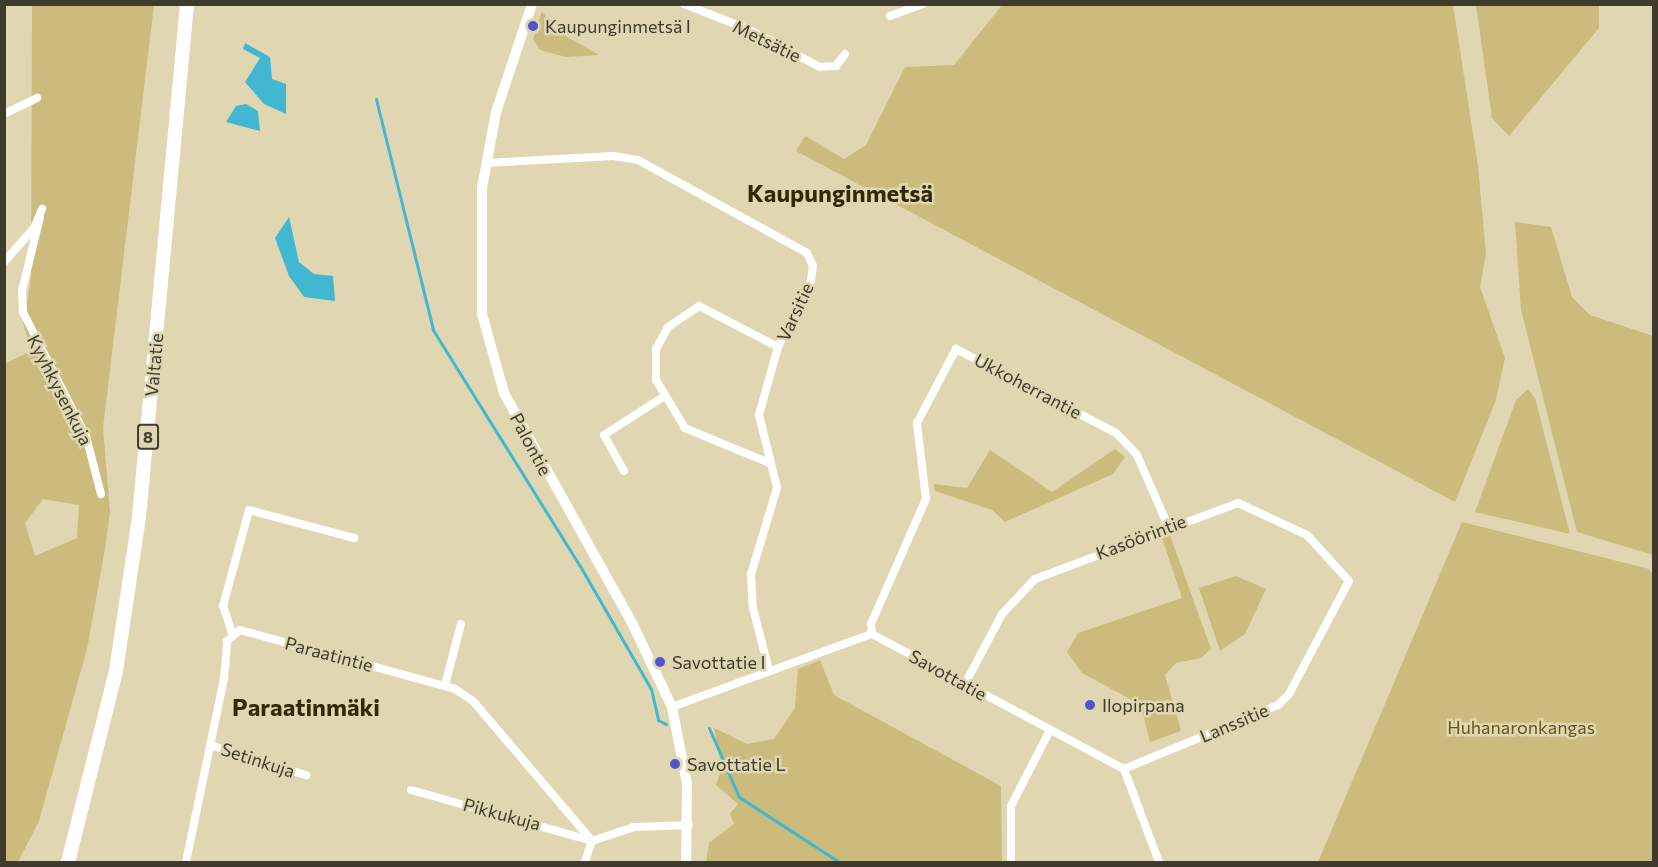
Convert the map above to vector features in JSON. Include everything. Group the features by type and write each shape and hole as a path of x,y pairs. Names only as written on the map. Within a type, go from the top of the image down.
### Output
{"highway":[{"name":"Valtatie","path":"68,862 116,671 134,549 187,4"}],"street":[{"name":"Palontie","path":"532,4 496,112 486,163 479,290 501,383 633,625 672,707 688,825 686,862"},
{"name":"Metsätie","path":"684,4 750,30 820,67 836,66 845,54"},
{"path":"890,16 923,4"},
{"path":"4,114 37,98"},
{"name":"Varsitie","path":"486,163 613,156 638,160 796,242 813,266 778,347 759,415 767,462 777,488 752,574 753,608 769,671"},
{"name":"Kyyhkysenkuja","path":"4,262 41,213 22,291 23,312 86,436 101,494"},
{"path":"767,462 685,428 663,397 656,380 656,349 668,327 699,306 778,347"},
{"name":"Ukkoherrantie","path":"872,634 871,624 926,499 917,423 956,349 1116,433 1137,455 1168,526"},
{"path":"624,471 604,435 663,397"},
{"name":"Kasöörintie","path":"965,684 1002,614 1024,585 1168,526 1238,503 1252,506 1307,535 1349,581"},
{"path":"186,862 231,633 223,606 249,510 354,537"},
{"name":"Lanssitie","path":"1124,769 1278,705 1289,694 1349,581"},
{"path":"445,685 462,624"},
{"name":"Paraatintie","path":"231,633 249,631 445,685 474,701 592,841"},
{"path":"672,707 872,634"},
{"name":"Savottatie","path":"872,634 1049,732 1124,769"},
{"path":"1011,862 1011,806 1049,732"},
{"name":"Setinkuja","path":"210,745 306,775"},
{"path":"1124,769 1159,862"},
{"name":"Pikkukuja","path":"411,790 592,841"},
{"path":"585,862 592,841 634,827 688,825"}],"green space":[{"path":"32,5 154,5 103,428 110,512 105,549 87,649 39,821 18,862 5,862 4,364 31,351 23,323 31,279","holes":["43,499 79,505 77,538 35,556 25,523"]},
{"path":"1002,5 1453,5 1478,166 1486,254 1480,287 1505,358 1496,400 1455,502 796,151 805,136 844,159 866,145 905,67 954,65"},
{"path":"1476,5 1599,5 1599,28 1509,136 1492,118"},
{"path":"542,11 555,30 599,55 566,57 540,50 533,39"},
{"path":"1515,222 1551,227 1572,297 1590,315 1653,336 1653,555 1577,532 1521,310"},
{"path":"1528,389 1535,398 1570,534 1475,512 1516,400"},
{"path":"1115,449 1125,457 1113,474 1005,522 992,510 935,491 934,484 967,488 990,450 1052,492"},
{"name":"Huhanaronkangas","path":"1462,522 1649,569 1653,576 1653,862 1318,862"},
{"path":"1170,535 1211,649 1201,658 1176,663 1165,675 1181,731 1150,742 1141,705 1082,673 1067,652 1078,633 1182,598 1162,538"},
{"path":"1236,576 1266,589 1245,634 1220,651 1199,588"},
{"path":"820,660 834,695 1001,786 1002,862 706,862 709,843 734,824 730,814 738,804 716,785 722,768 714,728 747,744 774,739 795,708 798,669"}],"water":[{"path":"245,43 270,57 272,79 286,84 286,114 264,104 245,82 260,58 243,49"},
{"path":"246,104 258,111 260,131 226,122 236,106"},
{"path":"289,217 299,262 314,274 333,276 335,301 304,297 289,276 275,238"}],"waterway":[{"path":"376,99 433,330 580,566 651,689 658,720 666,724"},
{"path":"709,728 739,797 839,862"}],"place":[{"name":"Kaupunginmetsä I","path":"533,26"},
{"name":"Savottatie I","path":"660,662"},
{"name":"Ilopirpana","path":"1090,705"},
{"name":"Savottatie L","path":"675,764"}],"district":[{"name":"Kaupunginmetsä","path":"840,193"},
{"name":"Paraatinmäki","path":"306,707"}]}
